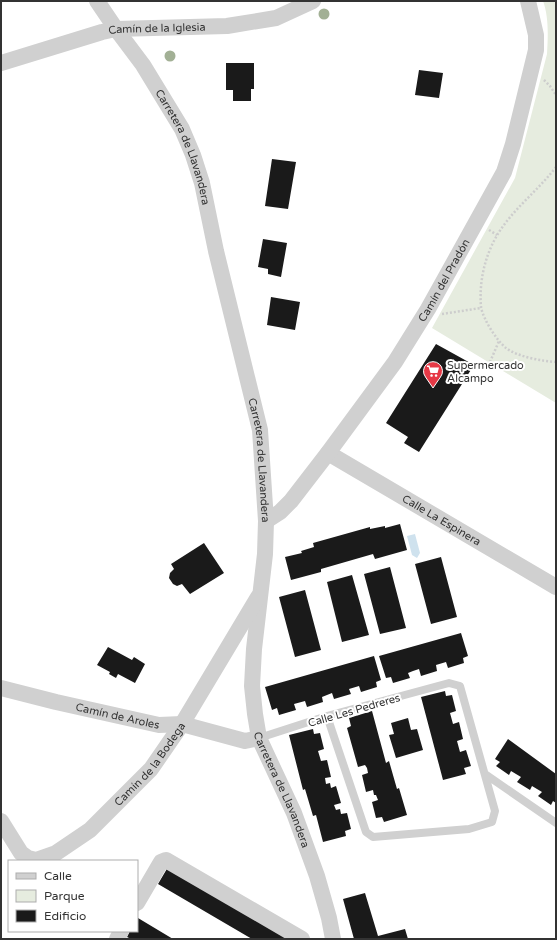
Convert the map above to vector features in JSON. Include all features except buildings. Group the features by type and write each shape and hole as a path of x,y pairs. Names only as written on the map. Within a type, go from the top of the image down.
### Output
{"street":[{"name":"Carretera de Llavandera","path":"97,1 143,65 182,129 193,155 202,183 224,288 260,430 266,521 265,554 254,649 252,686 259,738 294,813 317,876 329,918 331,937"},
{"name":"Camín de la Iglesia","path":"1,63 116,29 227,26 276,18 313,1"},
{"name":"Camín del Pradón","path":"266,521 280,512 291,501 395,362 428,309 504,172 513,144 536,50 536,35 528,1"},
{"name":"Calle La Espinera","path":"328,453 556,587"},
{"name":"Camín de la Bodega","path":"1,821 21,853 28,858 36,860 59,857 90,830 151,769 182,724 261,591"},
{"name":"Camín de Aroles","path":"1,688 159,725 182,724 245,741 259,738"},
{"path":"138,901 161,862 166,860 302,939"}],"lane":[{"name":"Calle Les Pedreres","path":"259,738 327,716 449,683 460,686 485,774"},
{"path":"327,716 366,832 373,837 469,829 492,822 495,811 485,774"},
{"path":"485,774 556,823"}],"path":[{"path":"556,167 508,220 495,238 484,262 481,285 481,308 492,333 499,341 506,348 529,358 556,362"},
{"path":"428,309 438,314 481,308"},
{"path":"490,362 499,341"}],"green space":[{"path":"543,1 556,1 556,403 432,328 515,178 547,54 547,20"}],"water":[{"path":"415,534 420,553 417,558 412,555 407,536"}],"place":[{"name":"Supermercado Alcampo","path":"433,388"}]}
